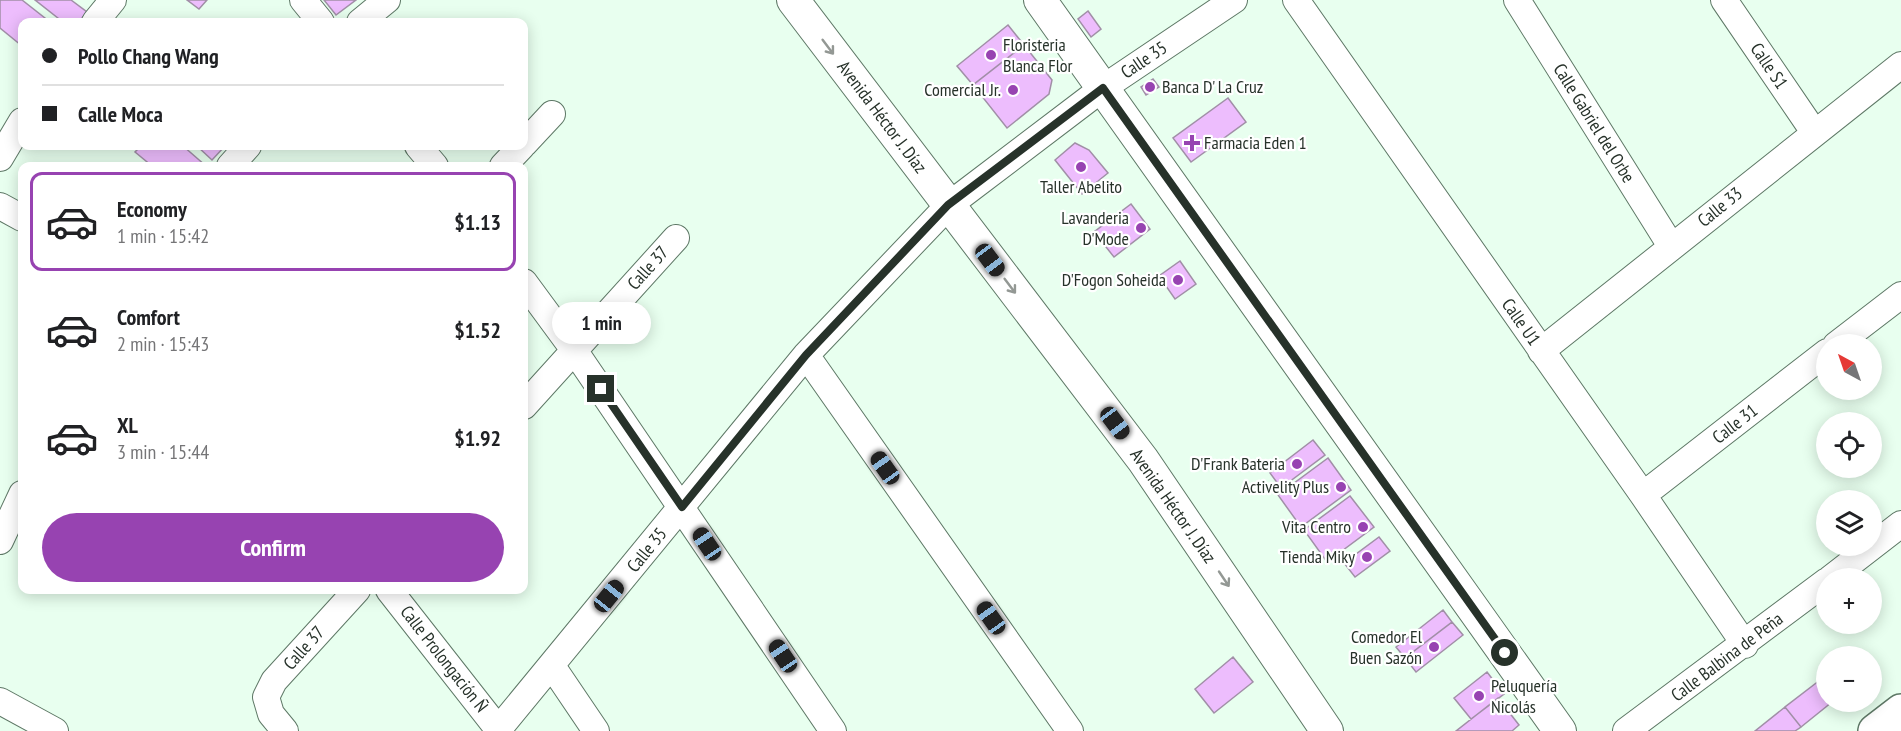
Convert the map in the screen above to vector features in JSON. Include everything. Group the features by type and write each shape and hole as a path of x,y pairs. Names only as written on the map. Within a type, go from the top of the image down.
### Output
{"main road":[{"path":"1875,731 1901,711"}],"street":[{"path":"98,18 113,0"},
{"path":"303,0 318,18"},
{"path":"365,18 387,0"},
{"name":"Avenida Héctor J. Díaz","path":"793,0 1143,460 1323,730"},
{"path":"1040,0 1560,731"},
{"name":"Calle 35","path":"498,730 806,355 948,205 1103,88 1234,0"},
{"name":"Calle U1","path":"1296,0 1644,495 1745,645"},
{"name":"Calle Gabriel del Orbe","path":"1517,0 1671,246"},
{"name":"Calle S1","path":"1724,0 1814,132"},
{"name":"Calle 33","path":"1541,351 1901,65"},
{"path":"528,140 552,114"},
{"path":"0,158 18,128"},
{"path":"234,162 244,150"},
{"path":"421,150 432,162"},
{"path":"507,162 518,150"},
{"path":"0,206 18,216"},
{"name":"Calle 37","path":"528,402 676,237"},
{"path":"528,287 682,507 833,731"},
{"path":"1850,334 1901,295"},
{"path":"806,355 1070,731"},
{"name":"Calle 31","path":"1644,495 1816,361"},
{"path":"0,541 18,503"},
{"name":"Calle Balbina de Peña","path":"1844,568 1901,524"},
{"name":"Calle Balbina de Peña","path":"1626,731 1745,645 1816,589"},
{"name":"Calle 37","path":"278,722 266,697 274,681 353,594"},
{"name":"Calle Prolongación Ñ","path":"392,594 498,730"},
{"path":"552,666 596,731"},
{"path":"0,701 55,731"}],"building":[{"path":"0,0 22,0 45,18 18,18 18,43 0,28"},
{"path":"35,0 71,0 87,12 82,18 58,18"},
{"path":"187,0 207,0 199,9"},
{"path":"324,0 356,0 336,15"},
{"path":"1088,11 1101,29 1091,37 1078,19"},
{"name":"Floristeria Blanca Flor","path":"1008,25 1024,45 973,85 957,66"},
{"name":"Comercial Jr.","path":"1024,45 1052,80 1049,94 1007,128 973,85"},
{"name":"Banca D' La Cruz","path":"1153,79 1159,87 1146,95 1141,87"},
{"path":"1228,98 1246,122 1191,162 1173,138"},
{"name":"Taller Abelito","path":"1075,143 1089,150 1108,173 1082,194 1055,160"},
{"path":"137,150 188,150 201,162 147,162 135,152"},
{"path":"201,150 221,150 212,160"},
{"path":"1131,204 1150,229 1114,257 1094,232"},
{"name":"D'Fogon Soheida","path":"1180,261 1196,284 1175,299 1159,276"},
{"name":"D'Frank Bateria","path":"1313,440 1325,455 1281,488 1270,473"},
{"path":"1328,458 1351,490 1301,527 1278,495"},
{"path":"1350,496 1374,527 1327,562 1304,530"},
{"name":"Tienda Miky","path":"1379,537 1390,551 1355,577 1344,563"},
{"path":"1443,610 1452,622 1405,658 1396,647"},
{"name":"Comedor El Buen Sazón","path":"1452,622 1463,635 1416,672 1405,658"},
{"path":"1233,657 1253,682 1214,713 1195,689"},
{"name":"Peluquería Nicolás","path":"1487,672 1504,694 1471,719 1454,698"},
{"path":"1816,683 1816,712 1820,712 1801,727 1785,707"},
{"path":"1498,698 1519,725 1512,731 1456,731"},
{"path":"1785,707 1801,727 1795,731 1755,731"}],"place":[{"name":"Floristeria Blanca Flor","path":"991,55"},
{"name":"Banca D' La Cruz","path":"1150,87"},
{"name":"Comercial Jr.","path":"1013,90"},
{"name":"Farmacia Eden 1","path":"1192,143"},
{"name":"Taller Abelito","path":"1081,167"},
{"name":"Lavanderia D'Mode","path":"1141,228"},
{"name":"D'Fogon Soheida","path":"1178,280"},
{"name":"D'Frank Bateria","path":"1297,464"},
{"name":"Activelity Plus","path":"1341,487"},
{"name":"Vita Centro","path":"1363,527"},
{"name":"Tienda Miky","path":"1367,557"},
{"name":"Comedor El Buen Sazón","path":"1434,647"},
{"name":"Peluquería Nicolás","path":"1479,696"}],"route":[{"path":"601,389 682,507 806,355 948,205 1103,88 1505,653"}]}
